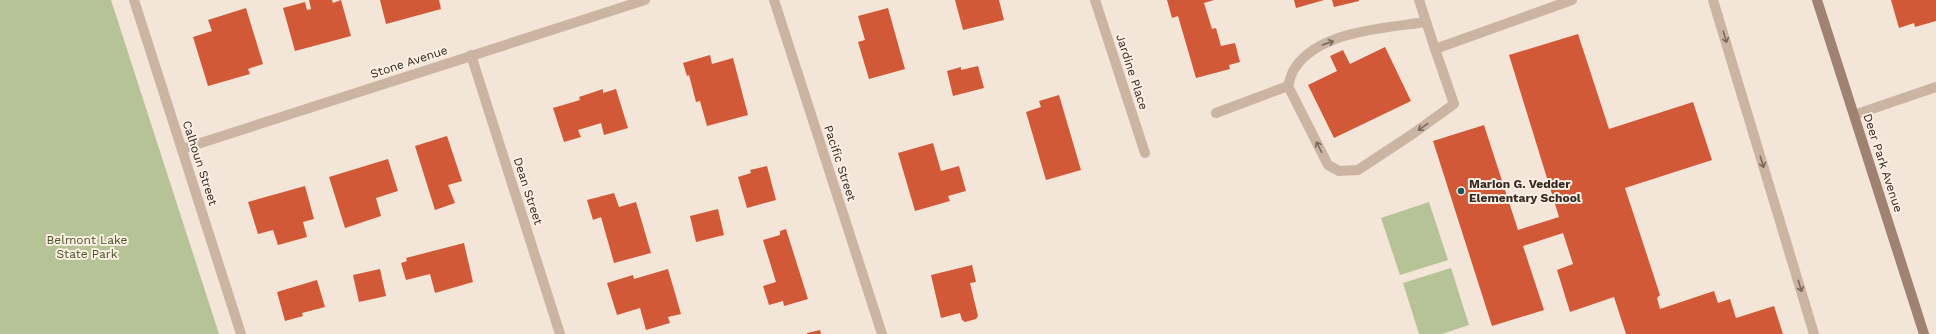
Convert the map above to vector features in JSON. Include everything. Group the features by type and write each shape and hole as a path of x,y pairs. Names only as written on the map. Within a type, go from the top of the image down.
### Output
{"main road":[{"name":"Deer Park Avenue","path":"1817,0 1924,334"}],"street":[{"name":"Calhoun Street","path":"134,0 241,334"},
{"name":"Stone Avenue","path":"182,149 645,0"},
{"name":"Pacific Street","path":"774,0 882,334"},
{"name":"Jardine Place","path":"1095,0 1145,153"},
{"path":"1418,0 1426,22 1454,104 1414,133 1358,170 1339,171 1328,165 1288,86 1294,69 1315,47 1356,33 1426,22"},
{"path":"1435,49 1572,0"},
{"path":"1713,0 1814,334"},
{"name":"Dean Street","path":"471,55 560,334"},
{"path":"1216,113 1288,86"},
{"path":"1854,115 1936,87"}],"green space":[{"name":"Belmont Lake State Park","path":"0,0 111,0 219,334 0,334"},
{"path":"1429,202 1448,260 1400,275 1381,218"},
{"path":"1451,268 1469,325 1442,334 1419,334 1403,283"}],"building":[{"path":"309,0 332,0 333,3 341,0 351,36 295,51 283,8 305,2 307,10 311,9"},
{"path":"380,0 439,0 441,9 386,24"},
{"path":"955,0 999,0 1004,20 963,30"},
{"path":"1167,0 1214,0 1204,3 1212,29 1216,28 1221,46 1235,43 1240,62 1229,65 1230,69 1196,78 1178,16 1172,18"},
{"path":"1294,0 1324,0 1296,8"},
{"path":"1332,0 1359,0 1359,1 1334,7"},
{"path":"1891,0 1936,0 1936,21 1915,27 1914,23 1899,28"},
{"path":"246,8 263,64 248,69 250,74 208,86 193,37 212,31 208,20"},
{"path":"888,8 905,69 869,79 858,42 865,40 858,16"},
{"path":"1578,34 1609,129 1693,102 1712,160 1625,188 1660,295 1657,298 1660,309 1714,291 1718,303 1730,299 1736,318 1774,306 1783,334 1626,334 1614,297 1570,312 1557,270 1573,264 1563,233 1523,246 1544,310 1492,326 1433,141 1484,125 1518,230 1559,217 1509,55"},
{"path":"1385,47 1411,101 1334,138 1308,85 1337,71 1330,56 1343,50 1350,64"},
{"path":"710,55 712,64 733,58 748,115 707,126 700,101 696,102 689,75 687,76 683,63"},
{"path":"978,66 984,88 953,96 947,71 961,67 961,70"},
{"path":"603,89 603,93 616,89 628,128 604,135 601,123 578,130 581,137 564,142 553,108 580,100 579,97"},
{"path":"1059,95 1081,170 1046,180 1026,112 1041,107 1039,101"},
{"path":"447,136 462,181 448,185 455,203 435,210 415,146"},
{"path":"933,143 941,171 959,166 966,191 948,196 950,201 915,211 898,153"},
{"path":"388,159 398,191 376,198 381,216 345,228 329,177"},
{"path":"767,166 776,200 747,208 738,177 751,173 750,170"},
{"path":"305,186 314,219 303,222 307,237 278,245 273,230 258,234 248,202"},
{"path":"614,193 619,207 636,202 651,253 614,263 601,217 593,220 587,200"},
{"path":"718,209 724,235 696,242 690,216"},
{"path":"786,229 808,299 784,306 783,301 769,305 763,286 776,282 763,240 780,235 780,231"},
{"path":"464,243 473,282 435,293 430,274 406,280 401,263 407,261 406,258"},
{"path":"972,265 976,282 970,283 978,316 976,319 965,322 962,320 960,313 941,318 931,275"},
{"path":"380,269 386,296 359,302 353,275"},
{"path":"668,269 681,314 668,317 670,323 646,330 640,308 617,315 607,283 633,275 634,279"},
{"path":"317,280 325,307 302,313 303,316 285,321 277,292"},
{"path":"820,330 821,334 807,334 807,333"}],"place":[{"name":"Marion G. Vedder Elementary School","path":"1461,191"}]}
